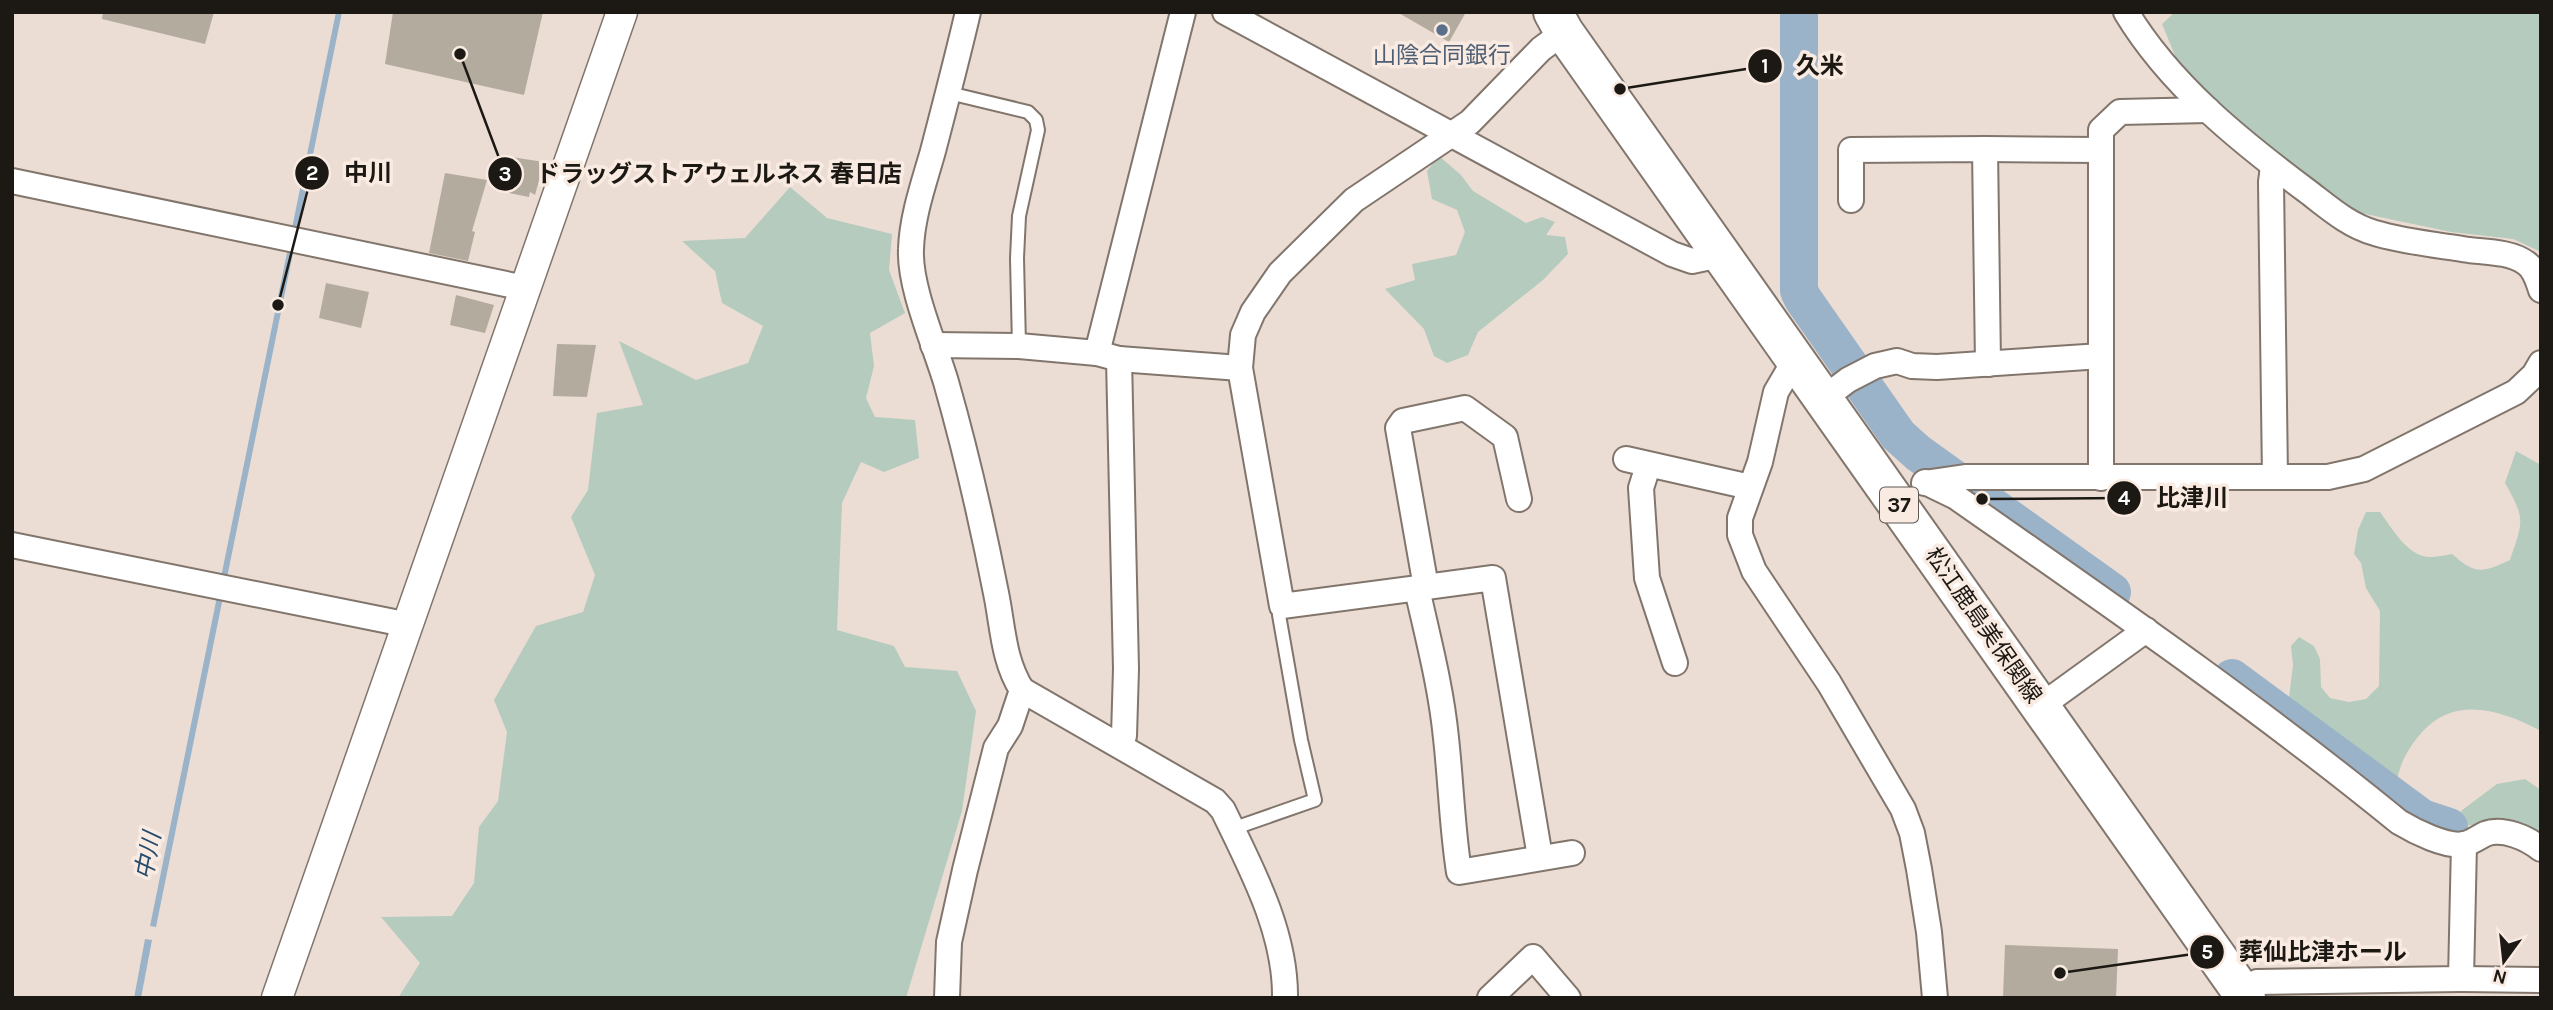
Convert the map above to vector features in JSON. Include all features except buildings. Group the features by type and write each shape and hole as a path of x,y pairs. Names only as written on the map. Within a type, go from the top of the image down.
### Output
{"main road":[{"name":"松江鹿島美保関線","path":"1559,22 1720,255 1798,362 1845,383 1919,487 2040,706 2243,994"}],"street":[{"path":"277,998 622,12"},
{"path":"968,12 916,211 911,251 913,271 933,345 968,458 997,596 1006,658 1012,675 1022,690 1215,801 1223,810 1261,889 1284,968 1285,998"},
{"path":"1119,744 1124,737 1126,669 1108,356 1184,12"},
{"path":"1225,12 1672,254 1692,261 1720,255"},
{"path":"2126,12 2164,64 2208,110 2273,166 2349,222 2374,233 2422,243 2504,254 2527,263 2537,277 2541,290"},
{"path":"1540,858 1493,578 1282,606 1240,368 1244,335 1253,312 1280,273 1354,200 1470,122 1541,49 1559,22"},
{"path":"2101,478 2101,130 2120,112 2208,110"},
{"path":"1985,149 1988,364"},
{"path":"1851,200 1851,150 2101,150"},
{"path":"2273,166 2275,477"},
{"path":"12,181 525,288"},
{"path":"933,345 1019,346 1240,368"},
{"path":"1845,383 1875,366 1897,361 1912,366 1937,367 2101,356"},
{"path":"1798,362 1786,375 1776,393 1760,462 1740,518 1740,535 1754,571 1829,683 1903,809 1912,833 1929,932 1935,998"},
{"path":"1919,487 1965,477 2328,477 2364,468 2516,392 2541,363"},
{"path":"1519,499 1505,437 1465,408 1403,421 1398,428 1446,736 1458,872 1572,853"},
{"path":"1675,663 1647,578 1637,463 1749,487"},
{"path":"1919,487 1956,497 2146,630 2270,721 2399,822 2418,833 2445,842 2464,844 2488,833 2512,834 2541,849"},
{"path":"12,545 409,625"},
{"path":"2040,706 2146,630"},
{"path":"947,998 949,942 965,870 996,748 1010,726 1022,690"},
{"path":"2461,979 2464,844"},
{"path":"1489,998 1533,957 1568,998"},
{"path":"2243,994 2257,982 2541,980"}],"lane":[{"path":"948,93 1028,112 1036,121 1038,130 1019,216 1019,346"},
{"path":"1232,830 1315,800 1301,740 1281,627 1279,615 1282,606"}],"green space":[{"path":"2175,12 2541,12 2541,252 2513,239 2451,232 2356,212 2316,186 2216,101 2179,65 2162,24"},
{"path":"1439,156 1461,175 1473,191 1526,223 1542,217 1555,222 1546,235 1565,237 1568,254 1543,280 1478,332 1468,355 1447,363 1434,356 1424,329 1385,289 1415,280 1412,264 1456,255 1465,232 1457,210 1432,199 1427,171"},
{"path":"790,187 827,218 892,234 889,270 905,313 870,333 874,366 866,398 875,417 915,420 919,458 884,472 861,462 842,503 837,630 894,646 905,667 957,671 976,711 962,811 906,998 398,998 420,963 381,917 452,916 474,883 479,827 498,801 507,732 494,700 536,626 583,612 595,575 571,517 588,490 597,413 643,405 619,341 696,380 748,363 763,326 722,303 715,271 682,241 745,238"},
{"path":"2516,451 2541,465 2541,731 2495,712 2464,710 2449,713 2435,720 2412,745 2402,763 2396,785 2376,773 2294,709 2289,698 2293,665 2291,646 2299,637 2314,646 2320,659 2321,687 2330,698 2349,702 2366,699 2379,686 2380,611 2366,588 2361,563 2354,554 2358,530 2366,512 2380,512 2407,547 2421,555 2432,557 2452,554 2467,566 2479,570 2510,560 2520,521 2516,505 2505,483"},
{"path":"2525,779 2541,790 2541,838 2513,826 2465,825 2461,811 2497,784"}],"water":[{"path":"336,12 342,12 156,927 150,926"},
{"path":"145,939 152,940 141,998 134,998"}],"waterway":[{"path":"1799,12 1799,291 1803,299 1898,435 1918,453 2112,592"},
{"path":"2232,678 2422,818 2449,827"}],"place":[{"name":"山陰合同銀行","path":"1442,30"},
{"name":"ドラッグストアウェルネス 春日店","path":"460,54"},
{"name":"久米","path":"1620,89"},
{"name":"中川","path":"278,305"},
{"name":"比津川","path":"1982,499"},
{"name":"葬仙比津ホール","path":"2060,973"}]}
